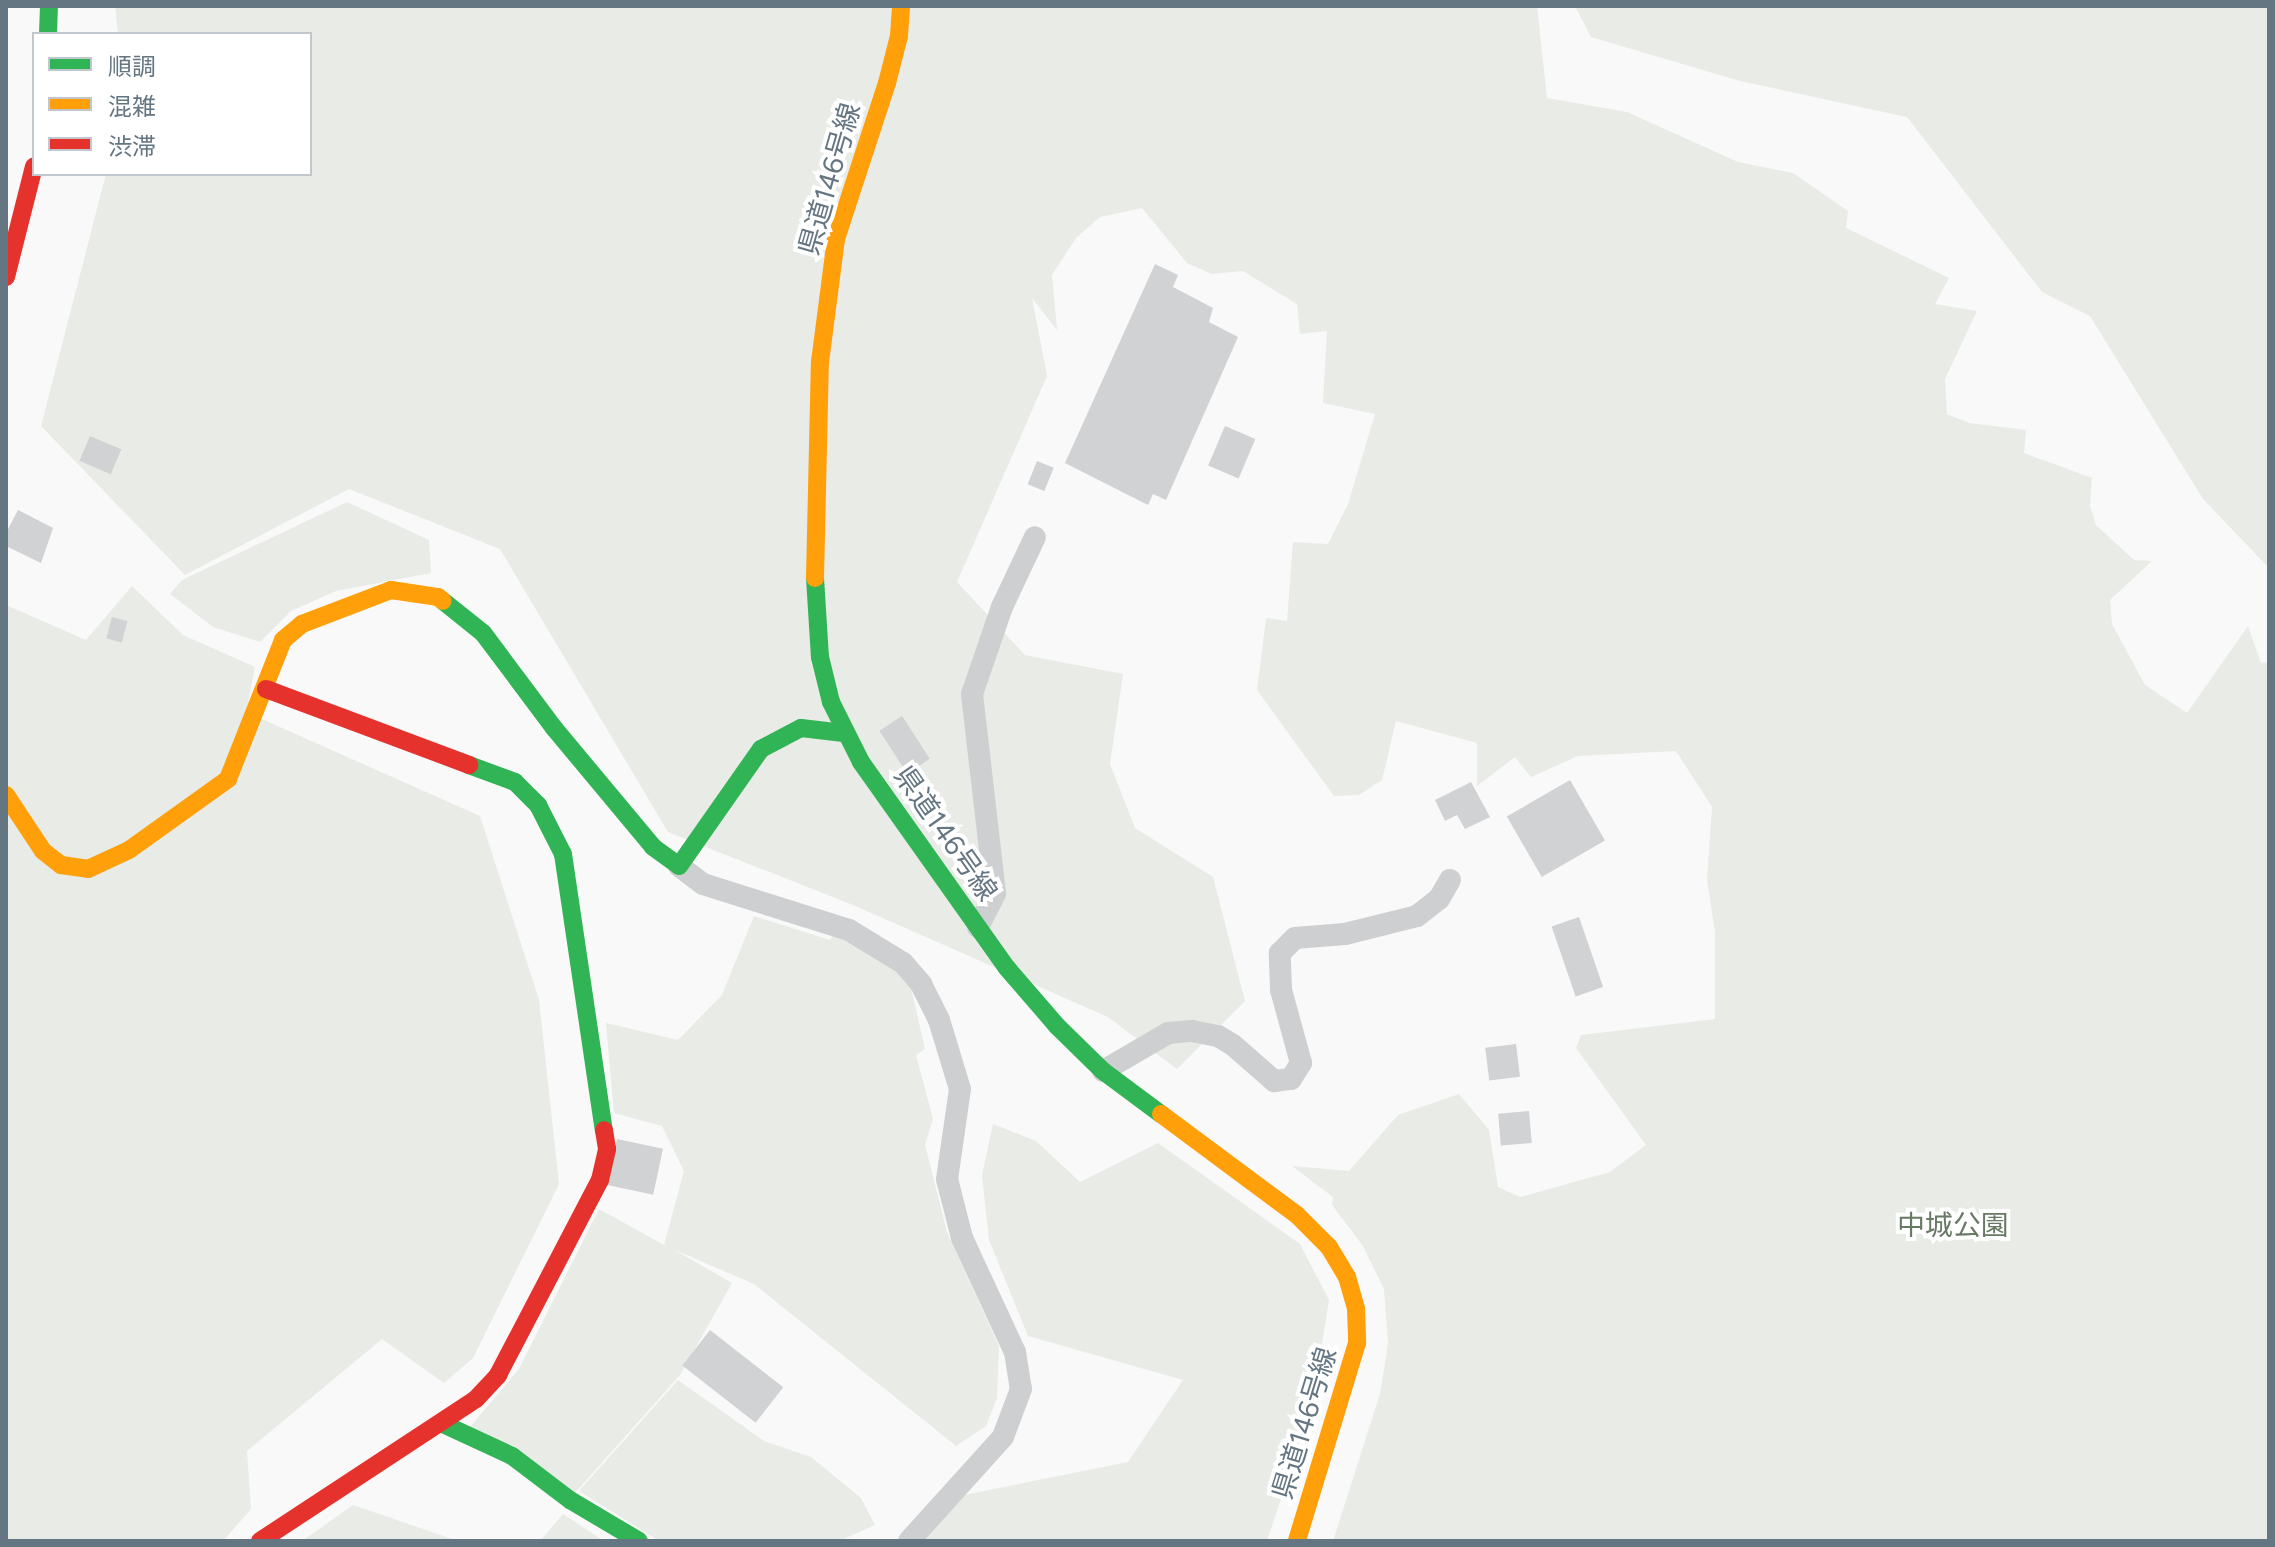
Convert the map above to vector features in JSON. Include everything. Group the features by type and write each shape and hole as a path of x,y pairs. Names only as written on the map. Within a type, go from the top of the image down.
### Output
{"main road":[{"path":"48,32 49,6"},
{"name":"県道146号線","path":"901,6 899,36 887,83 836,239 820,362 814,569 820,657 831,702 861,762 1007,968 1103,1071 1297,1215 1329,1247 1347,1277 1356,1309 1357,1343 1297,1541"},
{"path":"6,277 32,176"},
{"path":"6,795 43,851 61,865 88,869 129,850 228,779 283,640 302,624 391,590 438,597 483,633 554,728 643,836 679,866 761,749 801,728 844,733"},
{"path":"260,1541 476,1399 498,1375 600,1180 607,1149 563,854 538,805 515,782 266,689"},
{"path":"441,1423 512,1456 570,1500 639,1541"}],"street":[{"path":"6,175 32,173"},
{"path":"978,927 995,893 972,694 1002,607 1035,537"},
{"path":"679,866 703,884 849,930 903,963 921,984 939,1020 960,1089 947,1179 962,1238 1015,1352 1021,1389 1003,1437 909,1541"},
{"path":"1103,1071 1168,1033 1192,1031 1218,1036 1274,1081 1291,1079 1301,1063 1281,990 1280,953 1295,938 1345,934 1417,916 1439,899 1450,880"}],"green space":[{"name":"中城公園","path":"115,6 1537,6 1547,98 1627,112 1738,162 1793,173 1848,211 1846,228 1949,278 1935,304 1977,311 1945,379 1947,414 1969,423 2026,430 2024,453 2092,478 2090,506 2096,525 2134,560 2152,561 2110,600 2112,624 2145,685 2187,713 2248,626 2261,663 2269,662 2269,1541 1333,1541 1380,1394 1388,1344 1384,1289 1363,1246 1332,1205 1333,1197 1292,1166 1349,1171 1398,1115 1459,1094 1489,1130 1498,1187 1520,1197 1610,1172 1646,1145 1576,1048 1581,1035 1715,1019 1715,932 1707,880 1712,807 1676,751 1578,756 1531,777 1515,757 1477,786 1477,743 1396,721 1382,780 1359,795 1334,796 1257,690 1266,618 1287,621 1293,542 1328,544 1348,504 1375,414 1323,403 1327,331 1300,334 1297,304 1243,271 1212,274 1187,263 1142,208 1100,217 1076,238 1052,275 1057,330 1032,298 1047,376 957,582 1025,655 1123,674 1110,764 1135,828 1213,877 1245,1001 1177,1069 1108,1017 853,905 668,832 500,549 349,489 185,575 41,426 105,176 312,176 312,32 118,32"},
{"path":"1575,6 2269,6 2269,568 2203,499 2090,316 2042,292 1907,117 1740,81 1591,37"},
{"path":"347,502 429,540 431,573 336,591 291,611 260,642 213,627 170,594 182,580"},
{"path":"132,586 183,635 255,667 246,712 480,816 539,1000 559,1184 473,1358 444,1383 382,1339 247,1451 251,1509 223,1541 6,1541 6,605 86,640"},
{"path":"754,916 830,940 833,935 896,966 911,988 925,1049 916,1055 933,1119 925,1145 947,1232 999,1346 997,1398 986,1426 956,1446 754,1284 673,1249 732,1283 680,1375 574,1494 470,1427 519,1369 599,1209 664,1245 684,1171 662,1126 614,1113 606,1023 678,1040 722,995"},
{"path":"993,1124 1036,1141 1080,1182 1158,1143 1300,1244 1329,1300 1312,1405 1267,1541 924,1541 964,1495 1128,1462 1183,1380 1028,1336 989,1240 982,1175"},
{"path":"678,1380 764,1441 811,1457 861,1498 875,1525 839,1541 659,1541 579,1491"},
{"path":"353,1505 458,1541 302,1541"},
{"path":"563,1514 604,1541 540,1541"}],"building":[{"path":"1155,264 1178,275 1173,287 1213,308 1209,322 1238,337 1166,500 1153,494 1148,505 1065,463"},
{"path":"1225,426 1255,439 1239,478 1208,466"},
{"path":"90,436 121,449 111,474 79,461"},
{"path":"1037,461 1054,468 1044,491 1028,484"},
{"path":"18,510 53,528 41,563 6,546 6,533"},
{"path":"112,617 127,621 122,642 106,638"},
{"path":"902,716 930,759 907,773 879,731"},
{"path":"1570,780 1605,841 1542,877 1507,817"},
{"path":"1471,782 1490,817 1465,829 1457,815 1445,821 1435,800"},
{"path":"1579,917 1603,987 1576,996 1552,926"},
{"path":"1516,1044 1520,1077 1489,1081 1485,1048"},
{"path":"1529,1111 1532,1143 1501,1146 1498,1114"},
{"path":"617,1139 663,1149 653,1195 607,1185"},
{"path":"710,1330 783,1387 756,1423 682,1365"}],"traffic: fast":[{"path":"48,32 49,6"},
{"path":"815,578 820,657 831,702 861,762 1007,968 1057,1026 1103,1071 1161,1114"},
{"path":"443,601 483,633 554,728 653,847 679,866 761,749 801,728 844,733"},
{"path":"469,765 515,782 538,805 563,854 604,1130"},
{"path":"441,1423 512,1456 570,1500 639,1541"}],"traffic: slow":[{"path":"815,578 820,362 836,239 887,83 899,36 901,6"},
{"path":"6,795 43,851 61,865 88,869 129,850 228,779 283,640 302,624 391,590 438,597 443,601"},
{"path":"1161,1114 1297,1215 1329,1247 1347,1277 1356,1309 1357,1343 1297,1541"}],"traffic: jam":[{"path":"6,277 32,174"},
{"path":"266,689 469,765"},
{"path":"260,1541 476,1399 498,1375 600,1180 607,1149 604,1130"}]}
